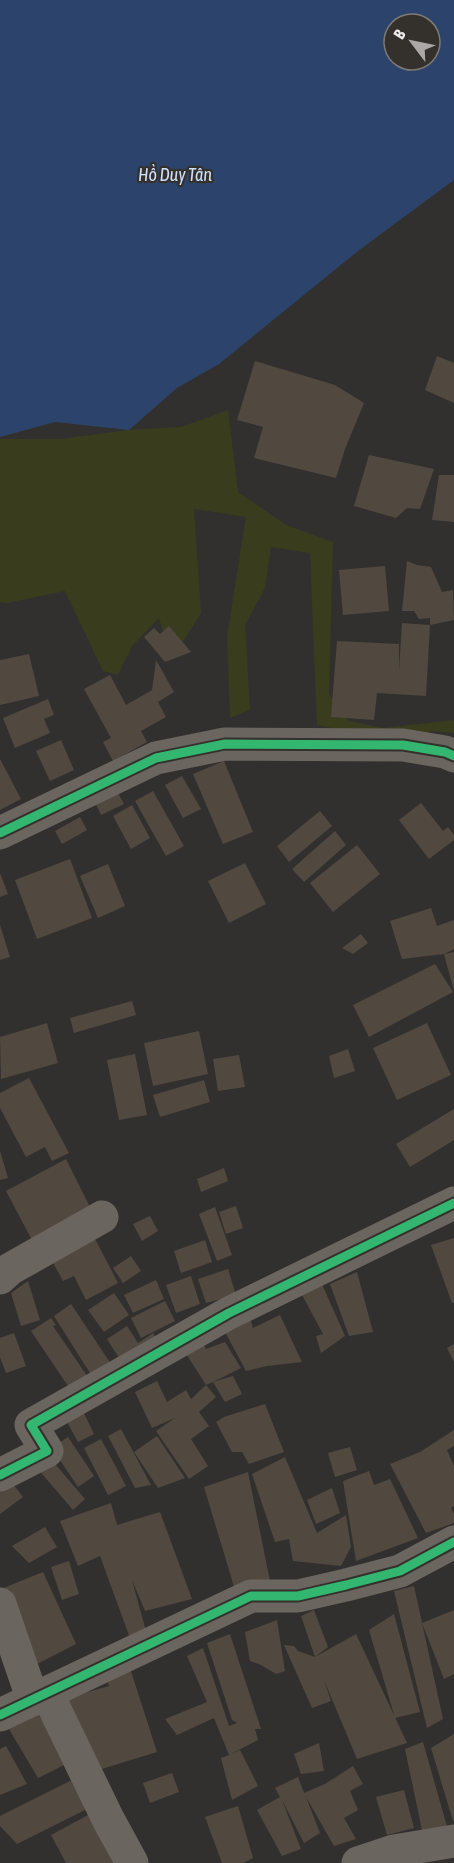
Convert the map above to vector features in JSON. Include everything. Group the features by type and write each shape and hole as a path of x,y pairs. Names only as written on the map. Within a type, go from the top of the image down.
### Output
{"street":[{"path":"0,833 156,758 187,750 225,744 333,743 451,747"},
{"path":"0,1474 47,1451 31,1425 229,1313 454,1203"},
{"path":"0,1278 10,1269 102,1217"},
{"path":"0,1715 251,1596 298,1596 379,1576 400,1570 454,1542"},
{"path":"0,1604 40,1697 132,1863"},
{"path":"357,1863 394,1851 454,1840"}],"green space":[{"path":"228,410 238,492 286,525 333,542 329,694 349,721 384,728 454,720 454,733 433,731 405,739 361,734 317,725 310,553 271,547 265,588 245,625 250,710 230,718 227,637 246,517 194,509 201,613 171,660 159,618 132,646 118,675 103,671 65,591 7,603 0,602 0,439 60,439 129,430 181,427"}],"water":[{"name":"Hồ Duy Tân","path":"0,0 454,0 454,180 358,251 219,364 177,388 129,430 55,422 0,437"}],"building":[{"path":"437,356 454,363 454,403 425,390"},
{"path":"255,361 335,385 364,403 336,478 254,458 263,427 237,420"},
{"path":"369,455 434,469 420,509 407,508 396,518 354,506"},
{"path":"439,475 454,475 454,522 432,520"},
{"path":"407,561 431,567 442,592 453,590 454,620 430,625 430,618 419,619 414,611 402,611"},
{"path":"385,566 389,611 343,615 339,570"},
{"path":"402,623 430,625 426,696 377,693 374,720 331,717 337,641 399,644 399,670"},
{"path":"169,626 191,652 165,662 144,637 154,628 160,634"},
{"path":"29,654 39,696 0,705 0,660"},
{"path":"156,660 174,692 158,702 166,717 141,731 147,742 113,761 103,742 111,738 84,689 110,675 126,705 152,690"},
{"path":"48,699 54,715 44,719 50,733 15,748 3,718"},
{"path":"61,740 74,770 50,781 36,751"},
{"path":"0,759 21,799 0,810"},
{"path":"224,761 253,832 223,844 193,774"},
{"path":"182,776 201,809 183,818 165,785"},
{"path":"117,791 124,804 101,815 95,802"},
{"path":"153,791 184,846 166,856 135,801"},
{"path":"421,803 443,831 448,827 454,835 454,840 429,859 399,820"},
{"path":"132,805 150,838 131,849 113,816"},
{"path":"320,811 332,826 289,862 277,846"},
{"path":"80,817 87,830 62,844 55,831"},
{"path":"335,831 346,845 304,882 292,869"},
{"path":"357,845 380,874 333,912 310,883"},
{"path":"70,859 92,918 37,939 15,880"},
{"path":"245,863 266,904 229,923 208,881"},
{"path":"108,864 125,906 98,918 80,876"},
{"path":"0,873 8,894 0,897"},
{"path":"431,908 437,926 454,920 454,949 444,954 402,959 390,921"},
{"path":"0,925 10,957 0,960"},
{"path":"361,934 368,943 353,954 342,948"},
{"path":"454,952 454,991 444,954"},
{"path":"435,964 453,992 369,1037 353,1005"},
{"path":"132,1001 136,1015 74,1033 70,1018"},
{"path":"47,1023 58,1063 1,1079 0,1037"},
{"path":"427,1023 451,1075 397,1100 373,1048"},
{"path":"199,1031 208,1074 153,1086 144,1043"},
{"path":"348,1049 355,1071 334,1078 329,1056"},
{"path":"135,1054 147,1115 119,1120 107,1060"},
{"path":"239,1055 245,1087 218,1091 213,1059"},
{"path":"29,1078 69,1153 52,1161 45,1147 26,1157 0,1108 0,1093"},
{"path":"204,1080 210,1102 160,1117 153,1095"},
{"path":"454,1109 454,1140 410,1167 396,1144"},
{"path":"0,1151 8,1178 0,1180"},
{"path":"66,1159 93,1213 34,1244 6,1191"},
{"path":"224,1168 228,1181 201,1192 197,1179"},
{"path":"236,1206 243,1228 226,1234 219,1212"},
{"path":"215,1207 232,1255 217,1261 199,1214"},
{"path":"150,1216 158,1231 142,1241 133,1224"},
{"path":"94,1237 118,1283 86,1300 74,1276 63,1281 51,1259"},
{"path":"454,1238 454,1303 452,1303 431,1245"},
{"path":"205,1240 212,1262 181,1273 174,1251"},
{"path":"131,1256 141,1271 123,1283 113,1268"},
{"path":"228,1269 236,1295 206,1303 198,1279"},
{"path":"357,1272 373,1332 349,1336 330,1284"},
{"path":"191,1276 200,1304 176,1313 166,1285"},
{"path":"156,1280 164,1299 133,1313 124,1295"},
{"path":"28,1281 40,1320 21,1326 11,1293"},
{"path":"321,1282 345,1336 321,1353 316,1336 323,1334 301,1293"},
{"path":"114,1293 129,1315 104,1332 88,1310"},
{"path":"165,1301 175,1321 141,1338 131,1318"},
{"path":"71,1304 115,1370 95,1381 54,1316"},
{"path":"248,1311 253,1328 280,1315 302,1362 246,1371 218,1319"},
{"path":"51,1318 56,1325 53,1326 92,1383 74,1395 31,1331"},
{"path":"127,1326 138,1343 153,1333 161,1347 126,1369 107,1339"},
{"path":"14,1333 26,1366 6,1373 0,1357 0,1338"},
{"path":"201,1338 206,1349 225,1342 241,1368 206,1385 183,1349"},
{"path":"454,1344 454,1362 447,1348"},
{"path":"233,1376 242,1394 225,1402 213,1382"},
{"path":"157,1381 167,1402 186,1390 191,1399 206,1385 216,1397 199,1412 209,1426 191,1439 208,1466 189,1479 156,1431 175,1418 152,1428 135,1392"},
{"path":"265,1404 284,1452 249,1464 242,1452 232,1452 216,1422 224,1417"},
{"path":"83,1411 94,1434 78,1442 66,1420"},
{"path":"121,1429 151,1485 135,1488 108,1436"},
{"path":"454,1430 454,1446 447,1450 454,1466 454,1506 451,1508 454,1523 426,1533 390,1464 420,1452"},
{"path":"157,1436 185,1478 158,1488 134,1452"},
{"path":"68,1437 94,1476 78,1487 52,1448"},
{"path":"101,1439 126,1486 108,1495 84,1448"},
{"path":"350,1447 357,1470 335,1477 328,1453"},
{"path":"49,1457 85,1499 73,1510 37,1468"},
{"path":"285,1457 317,1533 346,1515 351,1547 341,1566 293,1561 289,1539 275,1542 252,1474"},
{"path":"369,1471 374,1485 390,1479 418,1538 356,1561 343,1481"},
{"path":"248,1472 270,1581 235,1590 204,1487"},
{"path":"9,1479 23,1497 0,1514 0,1486"},
{"path":"332,1488 340,1513 316,1524 307,1500"},
{"path":"111,1503 117,1525 160,1512 192,1599 145,1611 132,1580 146,1631 130,1638 100,1556 78,1566 60,1521"},
{"path":"45,1527 57,1547 29,1563 12,1546"},
{"path":"69,1561 79,1594 62,1600 51,1567"},
{"path":"43,1572 76,1644 37,1664 1,1589"},
{"path":"414,1586 443,1719 427,1728 394,1591"},
{"path":"314,1610 328,1647 315,1657 301,1616"},
{"path":"454,1610 454,1674 444,1679 422,1623"},
{"path":"394,1614 420,1712 395,1718 369,1630"},
{"path":"277,1620 285,1671 276,1674 250,1661 245,1632"},
{"path":"230,1634 261,1729 255,1729 258,1740 229,1755 214,1718 177,1735 165,1719 207,1702 187,1656 203,1648 229,1726 237,1723 232,1720 207,1643"},
{"path":"356,1634 407,1743 357,1759 324,1680 331,1701 312,1708 284,1645 294,1646 298,1651 315,1657"},
{"path":"128,1662 157,1752 92,1772 63,1699 109,1686 104,1672"},
{"path":"36,1711 70,1762 38,1778 9,1729"},
{"path":"454,1734 454,1821 453,1821 431,1748"},
{"path":"423,1742 448,1830 423,1835 405,1749"},
{"path":"319,1743 324,1771 301,1774 294,1754"},
{"path":"6,1746 27,1784 0,1795 0,1749"},
{"path":"240,1750 258,1786 232,1800 221,1758"},
{"path":"353,1766 363,1784 350,1791 358,1810 344,1818 356,1839 334,1846 306,1797 320,1833 304,1843 282,1800 301,1849 282,1856 257,1810 280,1797 275,1788 298,1777 304,1793 325,1784"},
{"path":"172,1773 179,1792 150,1803 143,1783"},
{"path":"82,1775 97,1804 17,1844 0,1826 0,1816"},
{"path":"404,1790 414,1828 387,1835 376,1797"},
{"path":"238,1806 253,1858 243,1863 222,1863 205,1817"},
{"path":"90,1814 113,1863 66,1863 51,1835"}],"cycle path":[{"path":"0,833 156,758 225,744 403,745 445,752 454,756"},
{"path":"0,1475 47,1451 31,1425 229,1313 454,1203"},
{"path":"0,1715 251,1596 298,1596 400,1571 454,1542"}]}
